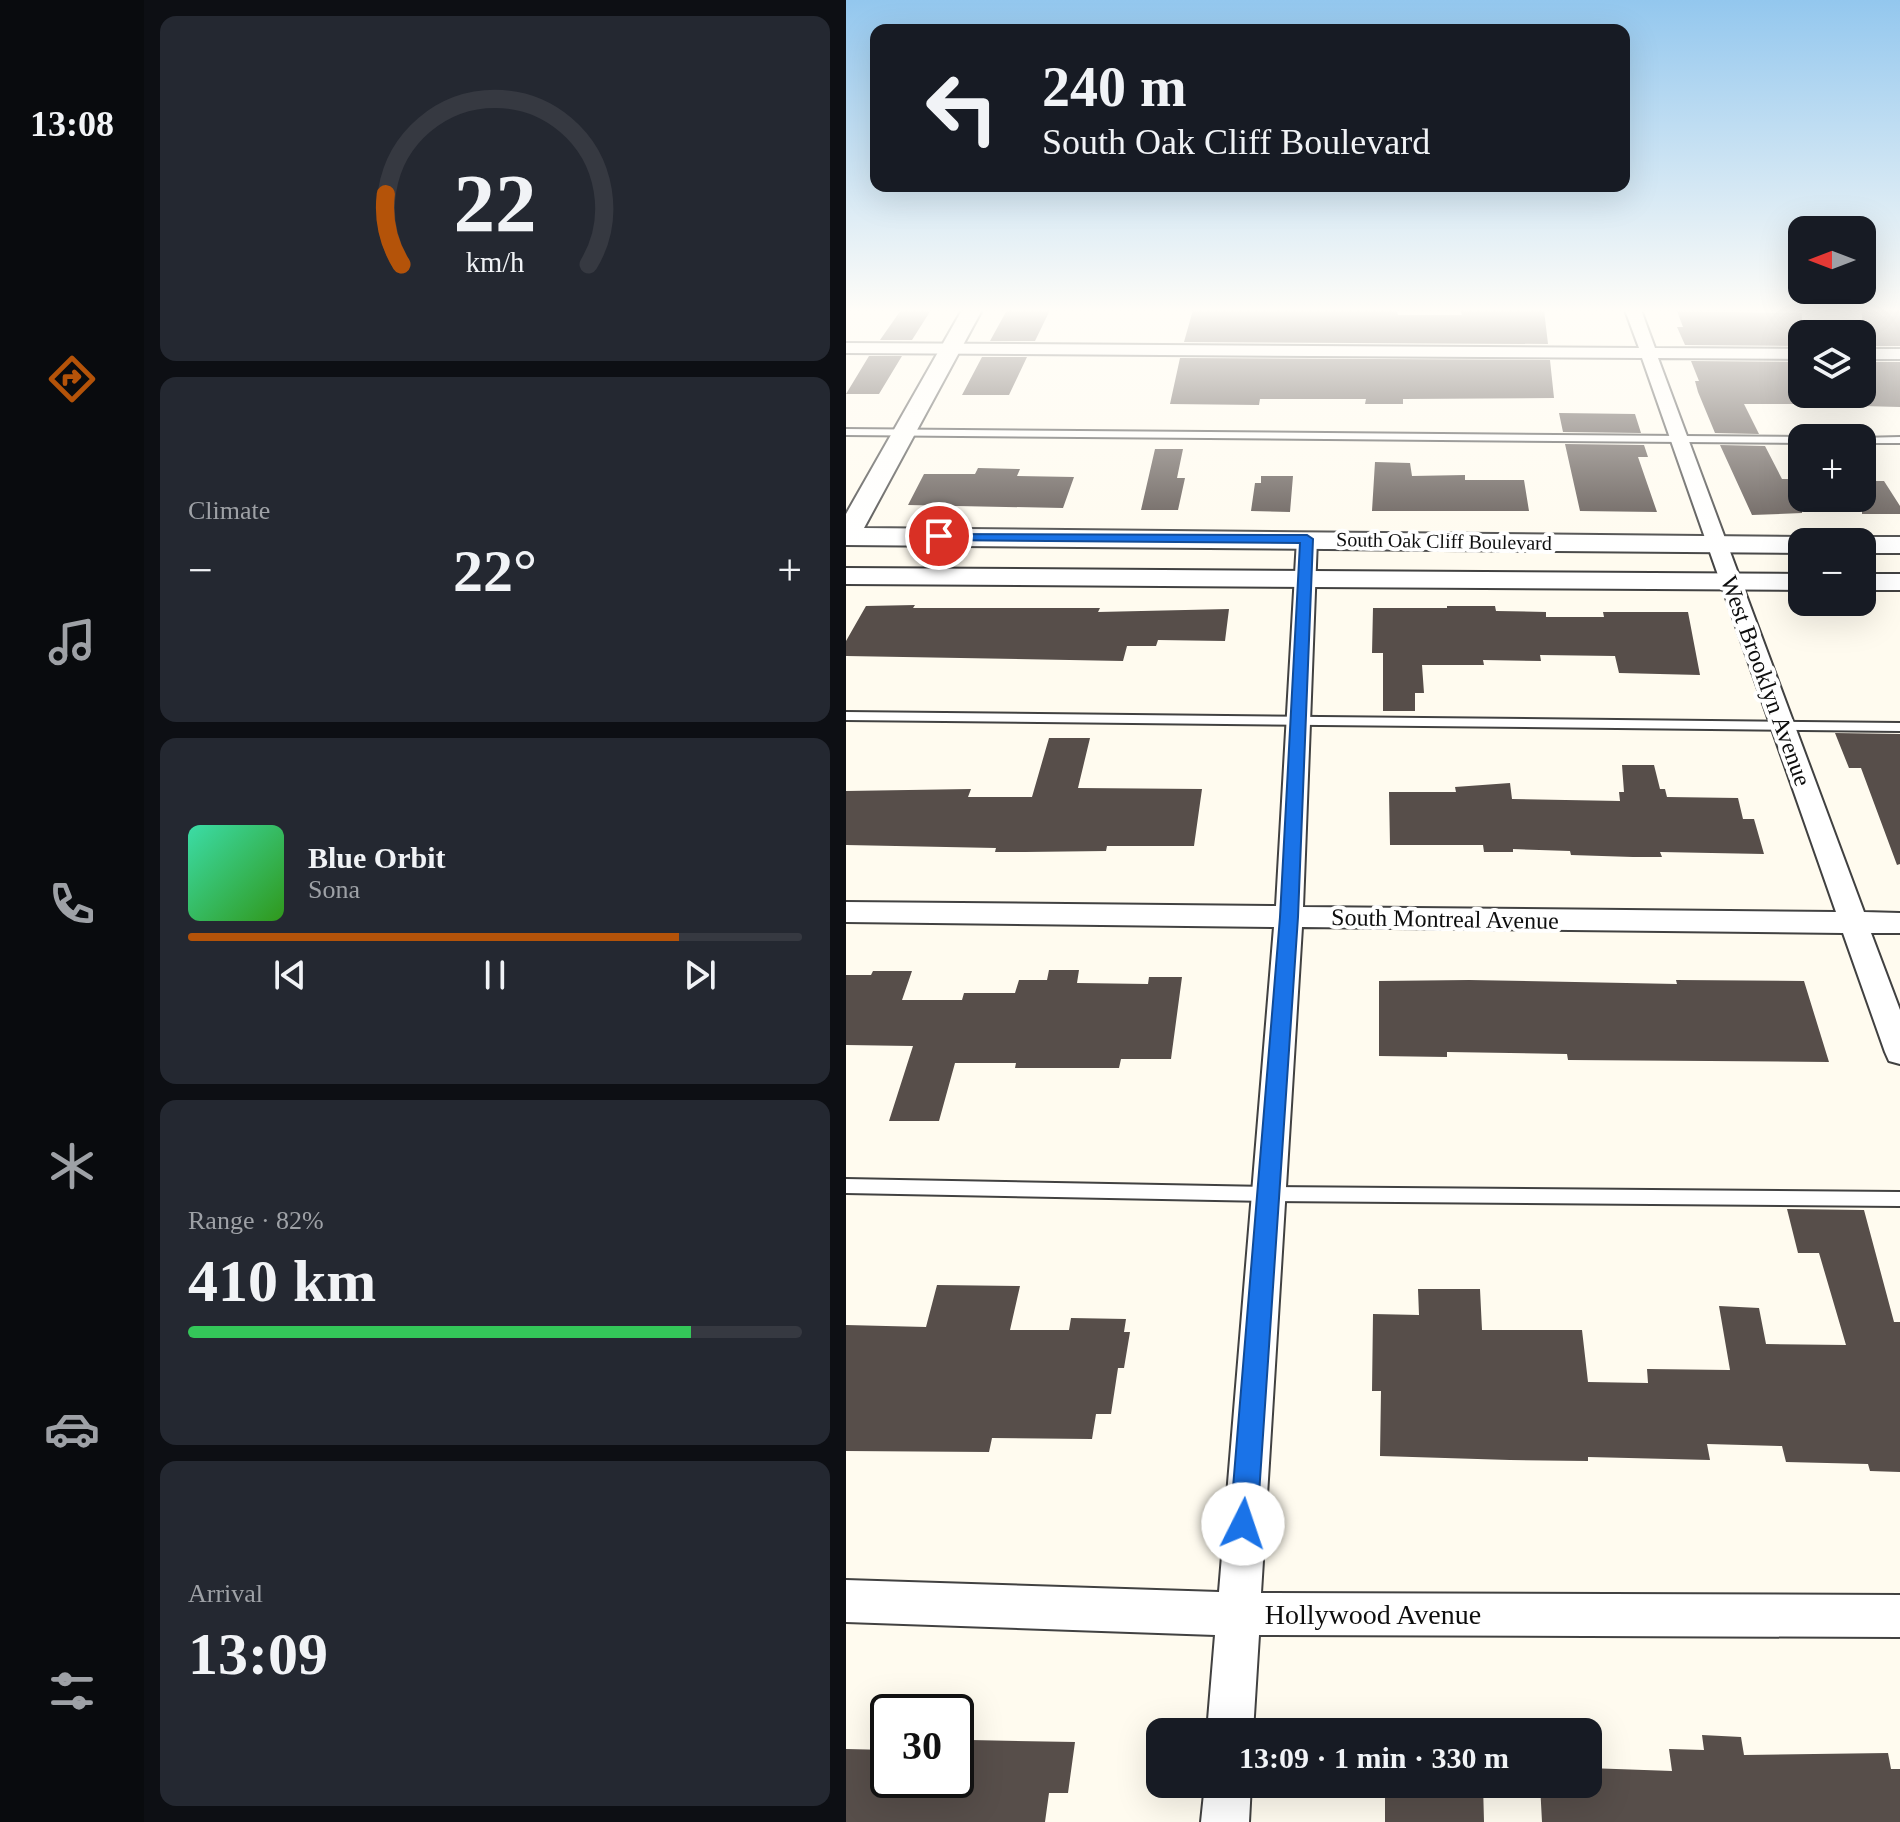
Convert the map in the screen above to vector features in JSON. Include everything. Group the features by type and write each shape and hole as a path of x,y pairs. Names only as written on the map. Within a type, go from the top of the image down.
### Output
{"street":[{"path":"846,536 926,395"},
{"name":"West Brooklyn Avenue","path":"1664,395 1900,1052"},
{"name":"South Oak Cliff Boulevard","path":"846,536 1788,545"},
{"path":"1231,1718 1289,917 1307,539"},
{"path":"1876,545 1900,545"},
{"name":"South Oak Cliff Boulevard","path":"846,576 1788,582"},
{"path":"1876,582 1900,582"},
{"name":"South Montreal Avenue","path":"846,912 1900,923"},
{"name":"Hollywood Avenue","path":"846,1601 1237,1614 1900,1616"},
{"path":"1225,1822 1227,1798"}],"lane":[{"path":"846,432 1788,440"},
{"path":"1876,440 1900,440"},
{"path":"846,716 1900,727"},
{"path":"846,1186 1268,1194 1900,1199"}],"building":[{"path":"1172,395 1554,395 1554,398 1403,399 1403,404 1365,404 1366,399 1260,399 1259,405 1170,404"},
{"path":"1699,395 1788,395 1788,404 1744,404 1759,434 1715,433"},
{"path":"1876,395 1900,395 1900,407 1876,406"},
{"path":"1559,413 1635,414 1641,433 1563,432"},
{"path":"1565,444 1644,445 1648,457 1638,457 1657,512 1580,511"},
{"path":"1720,445 1765,446 1782,479 1788,479 1788,512 1802,512 1752,515"},
{"path":"1155,449 1183,449 1177,478 1185,478 1178,510 1141,510"},
{"path":"1375,462 1410,463 1412,476 1465,475 1465,480 1524,480 1529,511 1372,511"},
{"path":"978,468 1020,469 1017,476 1074,477 1063,508 908,505 924,474 975,474"},
{"path":"1261,476 1293,476 1290,512 1251,511 1255,483 1261,483"},
{"path":"1876,481 1884,481 1900,506 1900,514 1862,514 1876,512"},
{"path":"915,605 913,608 1100,608 1098,612 1229,609 1225,641 1158,640 1156,646 1127,646 1123,661 846,656 846,641 866,606"},
{"path":"1495,606 1496,611 1546,612 1546,617 1604,617 1603,612 1688,612 1700,675 1619,673 1615,656 1540,655 1541,661 1483,660 1484,665 1422,665 1424,693 1415,693 1415,711 1383,711 1383,653 1372,653 1373,608"},
{"path":"1835,733 1900,734 1900,864 1897,865 1861,768 1849,768"},
{"path":"1049,738 1090,738 1078,788 1202,789 1194,846 1107,846 1106,851 995,852 996,848 846,845 846,791 971,789 968,797 1032,797"},
{"path":"1622,765 1654,765 1660,789 1665,789 1667,797 1738,798 1743,819 1754,819 1764,854 1660,852 1662,857 1633,857 1513,849 1513,852 1484,852 1483,845 1390,845 1389,792 1456,792 1455,787 1510,783 1512,799 1620,801 1619,792 1624,792"},
{"path":"1049,970 1079,970 1077,983 1148,984 1149,977 1182,977 1171,1059 1121,1059 1119,1068 1015,1068 1016,1063 955,1063 939,1121 889,1121 913,1046 846,1045 846,975 912,971 902,1000 962,1000 964,993 1015,993 1019,980 1047,980"},
{"path":"1676,980 1804,981 1829,1062 1568,1060 1567,1054 1447,1052 1447,1057 1379,1056 1379,981 1677,984"},
{"path":"1787,1209 1864,1210 1894,1322 1900,1322 1900,1472 1870,1471 1868,1464 1786,1462 1782,1446 1707,1444 1710,1460 1588,1457 1588,1461 1380,1456 1381,1391 1372,1391 1373,1314 1419,1315 1418,1289 1480,1289 1482,1330 1582,1330 1588,1382 1648,1383 1647,1369 1730,1370 1719,1306 1759,1308 1766,1344 1846,1345 1819,1253 1798,1253"},
{"path":"937,1285 1020,1286 1010,1330 1069,1330 1071,1318 1126,1319 1124,1332 1130,1332 1124,1368 1118,1368 1111,1414 1096,1414 1092,1439 992,1438 989,1452 846,1451 846,1325 926,1327"},
{"path":"1702,1735 1741,1737 1744,1755 1888,1753 1891,1769 1900,1769 1900,1822 1542,1822 1541,1798 1602,1798 1602,1768 1672,1771 1669,1749 1704,1750"},
{"path":"974,1740 1075,1742 1068,1793 1049,1793 1045,1822 846,1822 846,1749 870,1750 870,1798 974,1798"},
{"path":"1385,1798 1483,1798 1484,1822 1385,1822"}],"route":[{"path":"939,536 1307,539 1289,917 1243,1524"}]}
